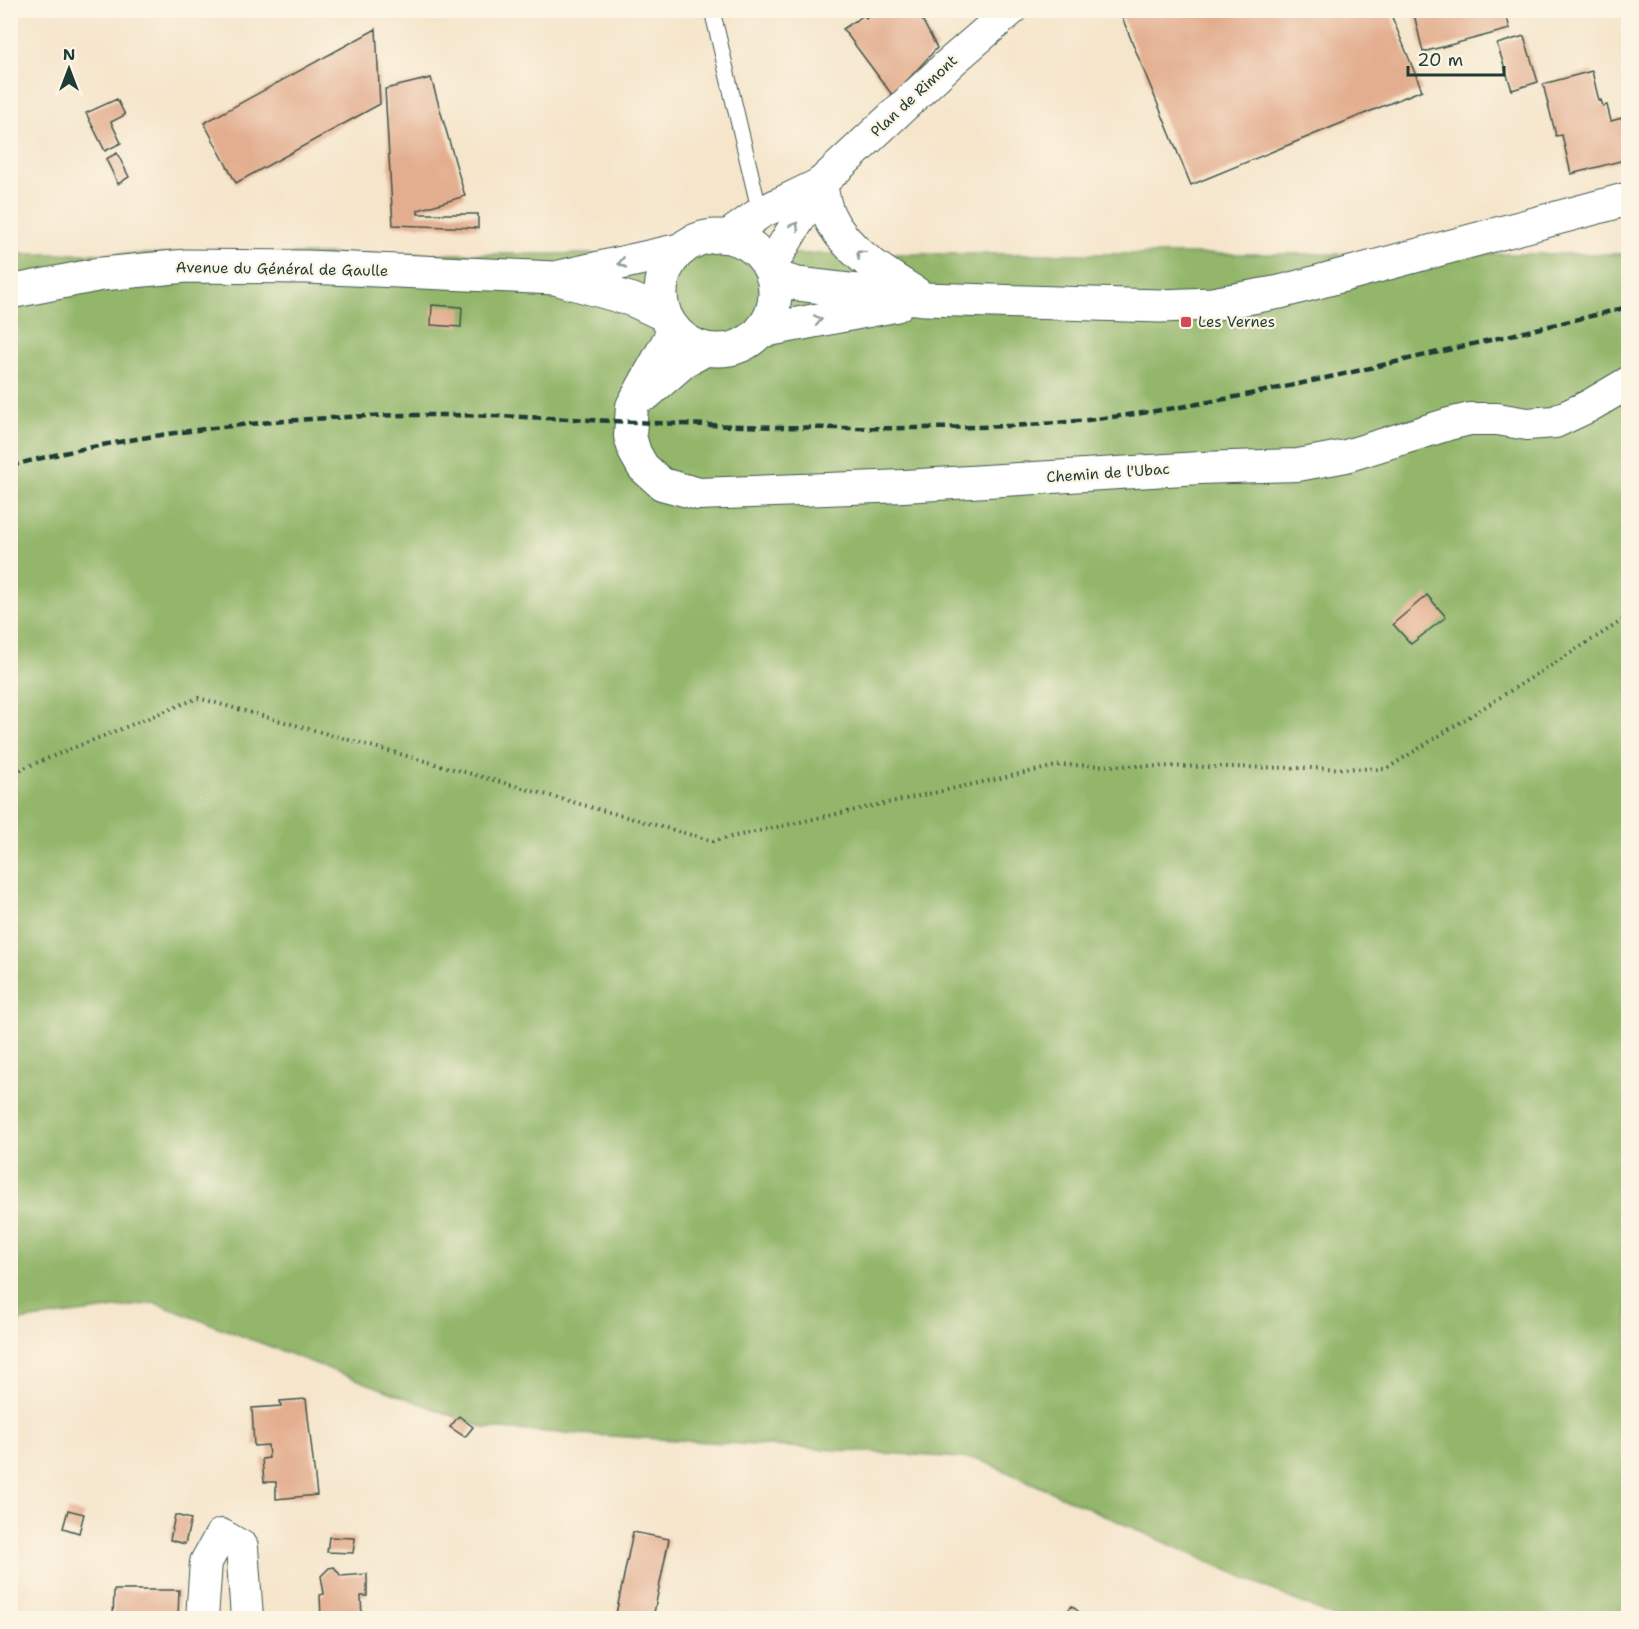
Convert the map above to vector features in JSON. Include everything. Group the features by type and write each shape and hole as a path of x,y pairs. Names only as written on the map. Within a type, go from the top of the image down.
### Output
{"street":[{"name":"Plan de Rimont","path":"728,236 760,213 820,184 951,62 1011,10"},
{"name":"Plan de Rimont","path":"772,273 820,184"},
{"path":"820,184 829,216 850,245 873,266 925,299"},
{"path":"772,273 798,284 925,299 1160,306 1212,304 1280,292 1629,199"},
{"path":"715,235 734,237 752,246 765,259 772,273 776,296 771,315 761,331 745,344 727,350 707,349 689,342 669,322 660,299 661,283 668,265 680,250 696,239 715,235"},
{"name":"Avenue du Général de Gaulle","path":"555,278 680,250"},
{"name":"Avenue du Général de Gaulle","path":"10,292 102,274 186,266 307,267 555,278 633,300 669,322"},
{"path":"761,331 925,299"},
{"name":"Chemin de l'Ubac","path":"669,322 632,406 630,436 634,453 643,467 662,484 699,494 1298,465 1346,456 1470,419 1527,424 1555,422 1590,406 1629,383"},
{"path":"632,406 685,361 707,349"},
{"path":"202,1618 206,1562 221,1535 242,1547 247,1618"}],"lane":[{"path":"712,10 760,213"}],"path":[{"path":"10,792 21,770 198,698 713,841 1061,765 1386,770 1629,617"}],"green space":[{"path":"11,254 1628,254 1628,1618 1335,1618 978,1459 485,1428 155,1303 24,1320 11,1325"}],"building":[{"path":"877,10 917,10 937,48 893,96 843,29 864,15 866,18"},
{"path":"1119,10 1389,10 1422,90 1191,185"},
{"path":"1413,10 1505,10 1510,29 1423,52"},
{"path":"376,29 380,104 236,183 204,123"},
{"path":"1524,36 1538,82 1512,90 1497,44"},
{"path":"1592,71 1599,101 1601,100 1603,106 1607,105 1611,121 1622,118 1628,143 1628,159 1571,174 1562,135 1556,136 1543,84"},
{"path":"431,78 465,196 418,210 418,214 478,214 478,228 393,225 385,89"},
{"path":"117,99 125,115 111,122 121,143 105,151 86,113"},
{"path":"117,153 129,177 118,184 106,159"},
{"path":"432,305 462,307 461,327 431,325"},
{"path":"1427,595 1446,617 1411,644 1393,624"},
{"path":"306,1399 317,1495 276,1499 276,1482 264,1482 262,1459 269,1458 268,1445 254,1446 252,1408 281,1406 280,1401"},
{"path":"459,1416 473,1427 465,1437 450,1427"},
{"path":"68,1510 84,1514 79,1533 63,1528"},
{"path":"175,1515 191,1519 185,1544 170,1540"},
{"path":"633,1532 669,1539 653,1618 616,1614"},
{"path":"329,1537 355,1538 353,1553 327,1552"},
{"path":"334,1567 341,1576 367,1574 367,1596 361,1596 362,1618 321,1618 320,1595 324,1594 321,1576 329,1568"},
{"path":"114,1590 179,1590 178,1618 113,1618"},
{"path":"10,1597 17,1598 17,1618 10,1618"},
{"path":"1072,1606 1086,1618 1061,1618"}],"railway":[{"path":"10,466 98,446 188,431 368,416 485,416 721,425 885,428 1008,426 1096,419 1271,390 1628,307"}],"place":[{"name":"Les Vernes","path":"1186,322"}]}
